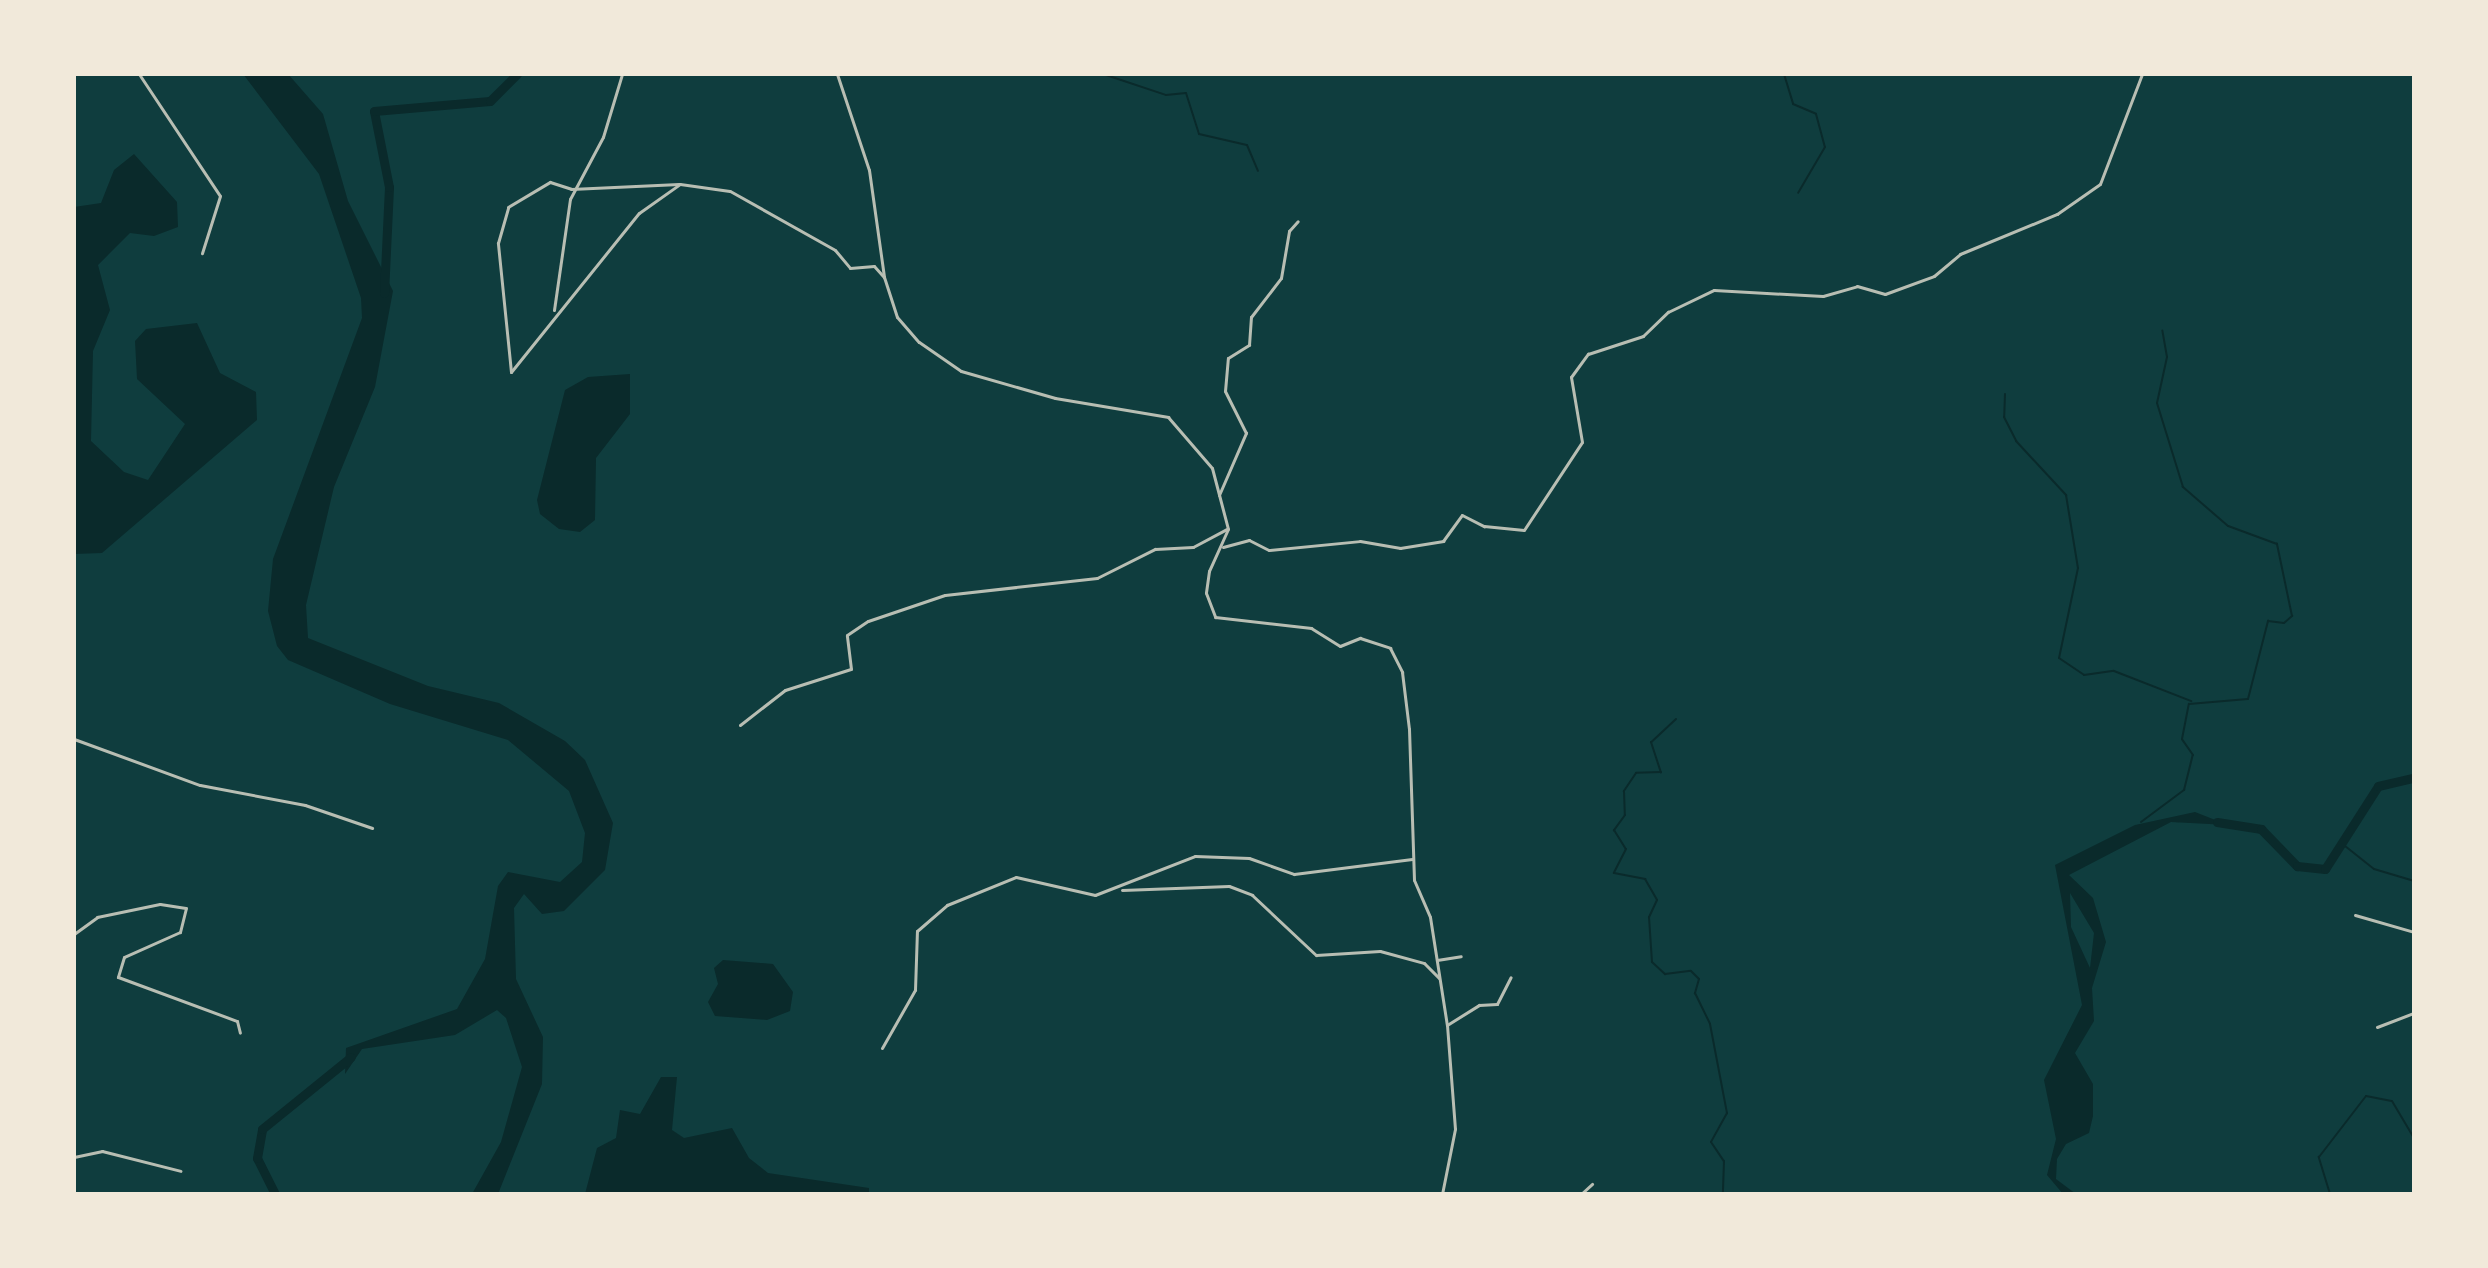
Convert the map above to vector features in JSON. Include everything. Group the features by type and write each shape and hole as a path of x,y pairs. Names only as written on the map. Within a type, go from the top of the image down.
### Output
{"street":[{"path":"139,74 220,196 202,253"},
{"path":"554,313 570,199 582,185 622,74"},
{"path":"837,74 869,170 884,277 897,317 961,371 1055,398 1168,417 1212,468 1228,529 1206,593 1215,617 1311,628 1340,646 1360,638 1390,648 1402,672 1409,729 1412,859 1437,960 1447,1025 1455,1129 1442,1193"},
{"path":"1223,547 1249,540 1269,550 1360,541 1400,548 1443,541 1462,515 1484,526 1524,530 1582,442 1571,377 1588,354 1643,336 1668,312 1714,290 1823,296 1857,286 1885,294 1934,276 1960,254 2057,214 2100,184 2142,74"},
{"path":"680,184 639,213 554,313 511,372 500,226 508,207 550,182 582,185 680,184 730,191 835,250 850,268 874,266 884,277"},
{"path":"1219,495 1246,433 1225,391 1228,358 1249,345 1251,317 1281,278 1289,231 1298,221"},
{"path":"740,725 785,690 851,669 847,635 868,621 945,595 1097,578 1155,549 1193,547 1228,529"},
{"path":"74,739 200,785 305,805 372,828"},
{"path":"1114,892 1212,854 1294,874 1412,859"},
{"path":"882,1048 915,990 917,931 947,905 1025,875 1073,892 1114,892 1177,883 1229,886 1252,895 1316,955 1380,951 1424,963 1440,979"},
{"path":"74,934 97,917 160,904 186,908 180,932 124,957 118,977 237,1021 240,1033"},
{"path":"2355,915 2414,932"},
{"path":"1437,960 1461,956"},
{"path":"1447,1025 1479,1005 1497,1004 1511,977"},
{"path":"2377,1027 2414,1013"},
{"path":"74,1157 102,1151 181,1171"},
{"path":"1581,1194 1592,1184"}],"water":[{"path":"243,74 288,74 323,114 348,201 393,291 375,387 334,487 306,605 308,638 428,686 499,703 565,741 585,760 613,823 605,870 564,911 542,914 524,894 514,908 516,979 543,1037 542,1084 498,1194 472,1194 501,1142 522,1067 506,1018 497,1010 455,1035 362,1049 345,1074 346,1048 457,1009 485,959 498,886 508,872 560,882 582,862 585,833 569,791 508,740 390,704 288,660 277,646 268,611 273,559 362,318 361,298 319,174"},
{"path":"134,154 177,202 178,227 154,236 130,233 98,265 110,310 93,351 91,441 124,472 148,480 185,424 137,379 135,341 146,329 197,323 220,373 256,392 257,420 102,553 74,554 74,207 101,203 114,170"},
{"path":"630,374 630,414 596,458 595,520 580,532 559,529 540,514 537,500 565,390 588,377"},
{"path":"2195,812 2228,825 2171,822 2069,875 2093,898 2106,942 2092,988 2094,1021 2075,1053 2093,1084 2093,1116 2089,1133 2066,1144 2057,1159 2056,1179 2076,1194 2063,1194 2047,1175 2056,1139 2044,1080 2082,1005 2055,865 2135,825","holes":["2070,893 2094,933 2090,968 2071,927"]},
{"path":"723,960 773,964 793,992 790,1011 767,1020 715,1016 708,1002 718,984 714,968"},
{"path":"661,1077 677,1077 672,1130 684,1138 732,1128 749,1158 768,1173 869,1188 869,1194 585,1194 597,1148 616,1138 620,1110 640,1114"}],"waterway":[{"path":"384,293 389,187 374,111 490,101 517,74"},
{"path":"1103,74 1166,95 1186,93 1199,134 1247,145 1258,171"},
{"path":"1784,74 1793,104 1816,114 1825,147 1798,193"},
{"path":"2141,822 2184,790 2193,755 2182,739 2189,704 2248,699 2268,621 2284,623 2292,616 2277,544 2228,526 2183,487 2157,403 2167,357 2162,330"},
{"path":"2005,394 2004,417 2016,441 2066,495 2078,568 2059,658 2084,675 2114,671 2191,701"},
{"path":"1676,719 1651,742 1661,772 1636,773 1624,791 1625,815 1614,830 1626,849 1614,873 1645,879 1657,900 1649,917 1652,962 1665,974 1691,971 1699,979 1695,993 1710,1024 1727,1113 1711,1142 1724,1161 1723,1194"},
{"path":"2217,822 2261,829 2297,866 2325,869 2378,786 2414,778"},
{"path":"2340,842 2374,869 2414,881"},
{"path":"275,1194 257,1158 262,1129 351,1057"},
{"path":"2330,1194 2319,1157 2366,1096 2392,1101 2414,1138"}]}
